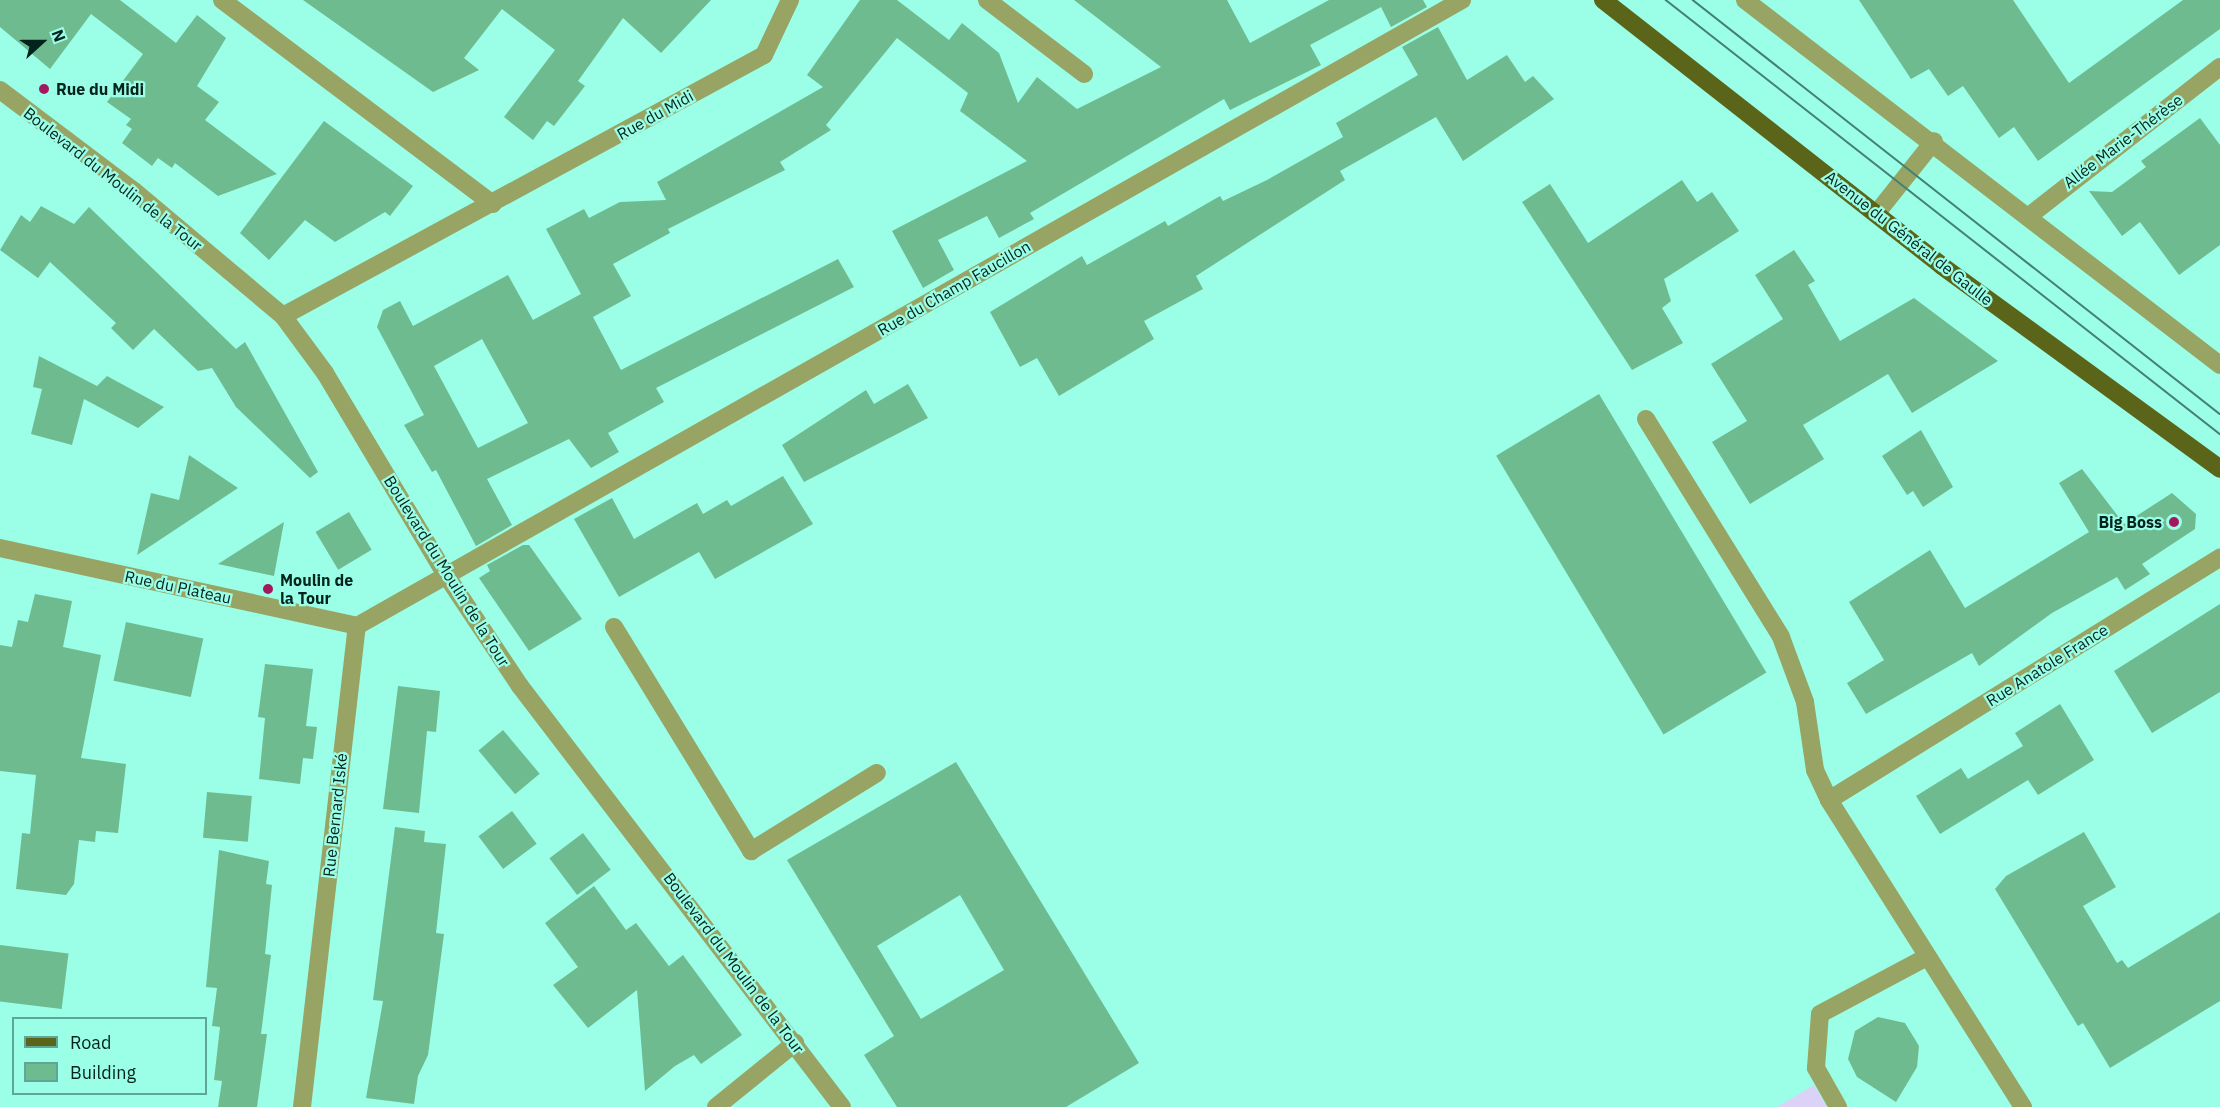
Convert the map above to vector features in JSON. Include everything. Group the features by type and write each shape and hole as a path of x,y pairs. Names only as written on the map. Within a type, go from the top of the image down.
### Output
{"main road":[{"name":"Avenue du Général de Gaulle","path":"1603,0 1876,214 2220,469"}],"street":[{"path":"222,0 493,204"},
{"name":"Rue du Midi","path":"283,316 764,55 790,0"},
{"path":"987,0 1084,74"},
{"name":"Rue du Champ Faucillon","path":"446,575 1462,0"},
{"path":"1745,0 1934,141 2220,365"},
{"name":"Allée Marie-Thérèse","path":"2029,216 2220,67"},
{"name":"Boulevard du Moulin de la Tour","path":"0,90 134,191 283,316 325,373 446,575 520,686 842,1107"},
{"path":"1876,214 1934,141"},
{"path":"1646,419 1782,637 1804,702 1815,770 1828,800 1925,958 2024,1107"},
{"name":"Rue du Plateau","path":"0,548 357,626"},
{"name":"Rue Anatole France","path":"1828,800 2220,558"},
{"path":"357,626 446,575"},
{"name":"Rue Bernard Iské","path":"302,1107 357,626"},
{"path":"614,627 751,851 877,773"},
{"path":"1838,1107 1816,1068 1820,1014 1925,958"},
{"path":"716,1107 795,1043"}],"shaded area":[{"path":"1814,1085 1827,1107 1777,1107"}],"building":[{"path":"0,0 120,0 176,43 197,15 226,38 197,86 219,102 205,120 277,174 218,196 175,163 172,168 158,158 152,166 122,143 132,129 126,125 131,119 107,102 143,54 91,14 50,69 0,27"},
{"path":"303,0 711,0 661,53 623,18 578,81 585,86 554,126 547,121 533,140 504,117 555,50 502,9 464,58 479,70 433,92"},
{"path":"860,0 897,0 949,40 962,23 999,53 1018,103 1037,77 1077,109 1161,67 1074,0 1227,0 1250,43 1329,0 1423,0 1427,7 1391,27 1381,7 1310,45 1321,65 1230,110 1224,99 1030,213 1034,219 999,238 987,216 938,240 954,270 923,288 892,231 1027,161 960,111 968,93 897,38 826,125 831,130 780,162 785,170 668,229 670,233 613,264 631,296 593,317 621,370 838,259 854,287 656,388 664,402 608,433 619,452 591,468 569,439 487,479 512,525 476,546 436,470 432,472 404,425 424,415 377,327 383,310 400,301 413,326 508,275 533,320 581,294 546,229 584,209 589,218 620,202 666,200 657,182 823,87 807,75","holes":["482,339 528,423 478,448 434,366"]},
{"path":"1859,0 2013,0 2069,83 2183,0 2220,0 2220,29 2038,161 2014,127 1999,138 1963,86 1948,96 1929,69 1911,79"},
{"path":"1438,27 1467,80 1507,55 1525,82 1533,76 1554,99 1463,161 1436,117 1340,171 1345,180 1196,276 1203,289 1144,321 1154,339 1059,396 1037,358 1020,367 990,312 1082,256 1087,265 1165,221 1168,226 1220,196 1223,201 1267,180 1343,137 1336,123 1418,75 1402,47"},
{"path":"2200,118 2220,145 2220,245 2179,275 2140,222 2122,236 2089,191 2112,192 2146,167 2141,161"},
{"path":"324,121 413,186 390,216 385,212 335,242 305,220 269,260 240,233"},
{"path":"1682,180 1697,202 1712,192 1739,231 1664,279 1671,301 1662,308 1683,343 1632,370 1522,202 1550,184 1588,243"},
{"path":"41,206 74,224 89,207 236,349 245,342 318,472 310,478 236,407 212,368 198,371 154,329 133,350 111,328 116,323 50,262 38,278 0,250 21,215 30,222"},
{"path":"1794,250 1815,281 1808,285 1840,341 1914,298 1998,361 1912,413 1888,374 1803,425 1824,459 1750,504 1712,442 1747,421 1711,364 1783,319 1755,275"},
{"path":"39,356 97,386 107,376 164,407 138,428 84,399 72,445 31,434 42,389 33,387"},
{"path":"908,384 928,418 804,482 782,445 866,390 874,404"},
{"path":"1599,394 1766,673 1664,734 1496,456"},
{"path":"1921,430 1953,487 1923,507 1913,491 1907,495 1882,456"},
{"path":"189,455 238,488 137,555 151,493 179,500"},
{"path":"2082,469 2124,524 2172,493 2196,514 2195,529 2142,564 2150,574 2125,590 2117,577 2052,613 1979,666 1972,653 1866,714 1847,683 1884,660 1849,602 1930,550 1965,608 2089,532 2059,483"},
{"path":"783,476 813,524 715,579 699,552 619,597 574,519 612,498 634,539 697,503 703,514 727,500 731,506"},
{"path":"349,512 372,550 338,570 316,532"},
{"path":"284,522 274,576 218,564"},
{"path":"523,545 529,545 582,619 529,651 479,578 490,571 487,565"},
{"path":"35,594 72,601 63,647 101,655 81,758 126,764 118,833 96,831 95,842 79,840 74,884 66,895 16,889 22,833 30,834 36,775 0,771 0,645 12,647 18,620 28,622"},
{"path":"2220,604 2220,692 2152,733 2114,671"},
{"path":"126,622 203,638 191,697 114,681"},
{"path":"265,664 313,669 306,726 317,727 313,759 303,758 300,784 259,779 265,718 258,717"},
{"path":"398,686 440,691 436,732 427,731 419,813 383,809"},
{"path":"2060,704 2094,760 2038,795 2028,780 1940,834 1916,796 1961,768 1968,779 2023,746 2015,733"},
{"path":"503,730 540,774 515,794 478,751"},
{"path":"956,762 1139,1063 1066,1107 897,1107 864,1055 894,1036 787,860","holes":["960,895 1004,970 921,1019 877,946"]},
{"path":"207,792 252,796 248,842 203,838"},
{"path":"512,811 537,844 503,869 478,836"},
{"path":"395,827 425,831 424,842 446,844 436,933 444,934 428,1055 418,1076 414,1104 366,1098 383,1001 373,1000"},
{"path":"2084,832 2116,887 2083,906 2117,963 2122,960 2128,968 2220,912 2220,1001 2110,1068 2083,1023 2078,1026 1995,889 2006,876"},
{"path":"583,833 611,870 577,895 549,858"},
{"path":"219,850 269,861 266,884 272,885 265,954 271,955 261,1034 267,1034 257,1107 218,1107 222,1081 214,1080 220,1027 212,1026 217,988 206,987"},
{"path":"594,886 626,930 636,923 669,966 683,955 742,1035 701,1064 694,1055 675,1066 645,1091 637,990 588,1028 553,985 578,967 545,923"},
{"path":"0,945 68,953 62,1009 0,1001"},
{"path":"1878,1017 1905,1023 1919,1046 1917,1067 1896,1102 1857,1077 1848,1059 1855,1031"}],"tram line":[{"path":"1666,0 2220,434"},
{"path":"1693,0 2220,414"}],"place":[{"name":"Rue du Midi","path":"44,89"},
{"name":"Big Boss","path":"2174,522"},
{"name":"Moulin de la Tour","path":"268,589"}]}
